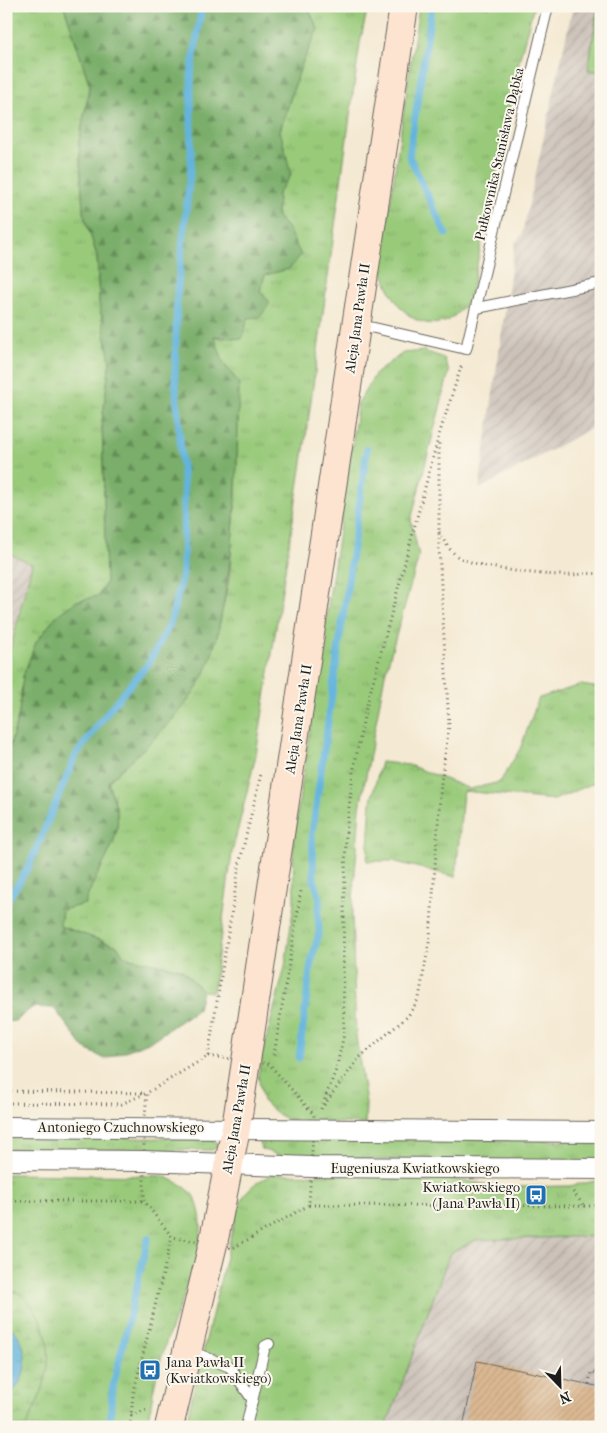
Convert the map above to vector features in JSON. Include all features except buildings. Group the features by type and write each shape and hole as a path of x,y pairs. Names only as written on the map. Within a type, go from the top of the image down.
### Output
{"street":[{"name":"Aleja Jana Pawła II","path":"169,1427 188,1350 236,1128 404,6"},
{"name":"Antoniego Czuchnowskiego","path":"6,1127 236,1128"},
{"path":"236,1128 601,1132"},
{"path":"6,1160 144,1161 229,1165"},
{"name":"Eugeniusza Kwiatkowskiego","path":"229,1165 601,1169"}],"lane":[{"name":"Pułkownika Stanisława Dąbka","path":"466,349 478,308 548,6"},
{"path":"478,308 601,283"},
{"path":"356,323 466,349"},
{"path":"246,1427 266,1346 269,1344"},
{"path":"188,1350 230,1366 252,1399"}],"path":[{"path":"439,435 438,529 450,726 441,783 430,937 420,998 408,1016 358,1058 321,1109 336,1070 344,1034 343,959 346,833 365,712 439,435 466,349"},
{"path":"438,529 446,544 458,557 488,566 563,575 601,574"},
{"path":"208,1056 240,861 262,766"},
{"path":"269,1064 276,1050 301,891"},
{"path":"6,1091 147,1093 121,1104 6,1103"},
{"path":"6,1201 144,1201"},
{"path":"309,1205 601,1206"},
{"path":"130,1427 133,1394 172,1236"},
{"path":"589,1384 591,1372 601,1374"}],"shaded area":[{"path":"573,6 601,6 601,423 479,489 515,242 522,235"},
{"path":"6,552 32,564 6,659"},
{"path":"601,1236 601,1427 386,1427 450,1253 476,1240"}],"green space":[{"path":"6,6 64,6 90,86 79,141 83,211 97,256 99,303 110,361 102,421 106,583 98,596 77,601 23,676 19,713 10,746 6,750 6,666 32,564 6,552"},
{"path":"64,6 307,6 318,29 301,66 280,130 291,175 278,193 277,216 288,229 301,255 289,269 265,275 260,291 270,303 260,317 248,318 242,339 214,336 224,364 239,383 237,471 233,530 226,588 214,649 202,679 183,708 159,734 108,782 117,812 115,836 85,904 62,910 60,926 117,946 125,957 182,969 202,991 198,1009 151,1041 105,1059 84,1048 54,1008 33,1007 15,1021 6,1022 6,750 10,746 19,713 23,676 36,642 57,615 77,601 98,596 106,583 102,421 110,361 99,303 97,256 83,211 79,141 90,86"},
{"path":"307,6 368,6 360,43 306,437 256,755 232,853 213,992 202,991 182,969 125,957 117,946 60,926 62,910 85,903 115,836 117,812 108,782 177,713 217,636 229,579 236,497 239,383 224,364 214,336 224,339 248,318 265,275 289,269 288,229 277,216 278,193 291,175 280,131 301,66 318,29"},
{"path":"419,6 534,6 520,57 470,298 452,318 444,322 431,324 410,316 402,308 389,288 381,266"},
{"path":"598,6 601,6 601,72 588,70"},
{"path":"425,351 444,358 449,372 411,520 419,556 385,674 360,808 352,913 356,1036 366,1103 365,1124 288,1120 277,1114 263,1101 258,1076 285,967 294,903 293,843 358,403 376,373 403,353"},
{"path":"581,685 601,688 601,780 554,800 463,791 456,877 392,861 367,861 371,801 381,762 409,765 470,789 500,782 520,749 539,698"},
{"path":"6,1136 209,1139 219,1144 219,1146 212,1150 6,1149"},
{"path":"262,1137 601,1141 601,1164 287,1158 261,1149 258,1140"},
{"path":"6,1174 163,1176 183,1186 194,1197 201,1218 198,1252 188,1287 169,1334 159,1368 151,1403 149,1427 6,1427"},
{"path":"274,1174 432,1176 504,1187 569,1186 601,1180 601,1236 476,1240 450,1253 386,1427 185,1427 238,1207 252,1186"},
{"path":"6,1289 20,1294 30,1303 43,1326 47,1341 47,1370 44,1384 25,1427 6,1427"}],"water":[{"path":"6,1329 14,1330 19,1338 25,1356 25,1365 19,1383 6,1397"}],"waterway":[{"path":"6,903 29,866 76,755 113,705 148,664 170,624 183,574 184,491 175,376 177,295 191,165 191,75 202,6"},
{"path":"432,6 409,156 446,234"},
{"path":"299,1058 311,963 319,932 320,899 314,880 312,834 367,449"},
{"path":"110,1427 112,1391 148,1238"}],"place":[{"name":"Kwiatkowskiego (Jana Pawła II)","path":"536,1195"},
{"name":"Jana Pawła II (Kwiatkowskiego)","path":"150,1370"}]}
